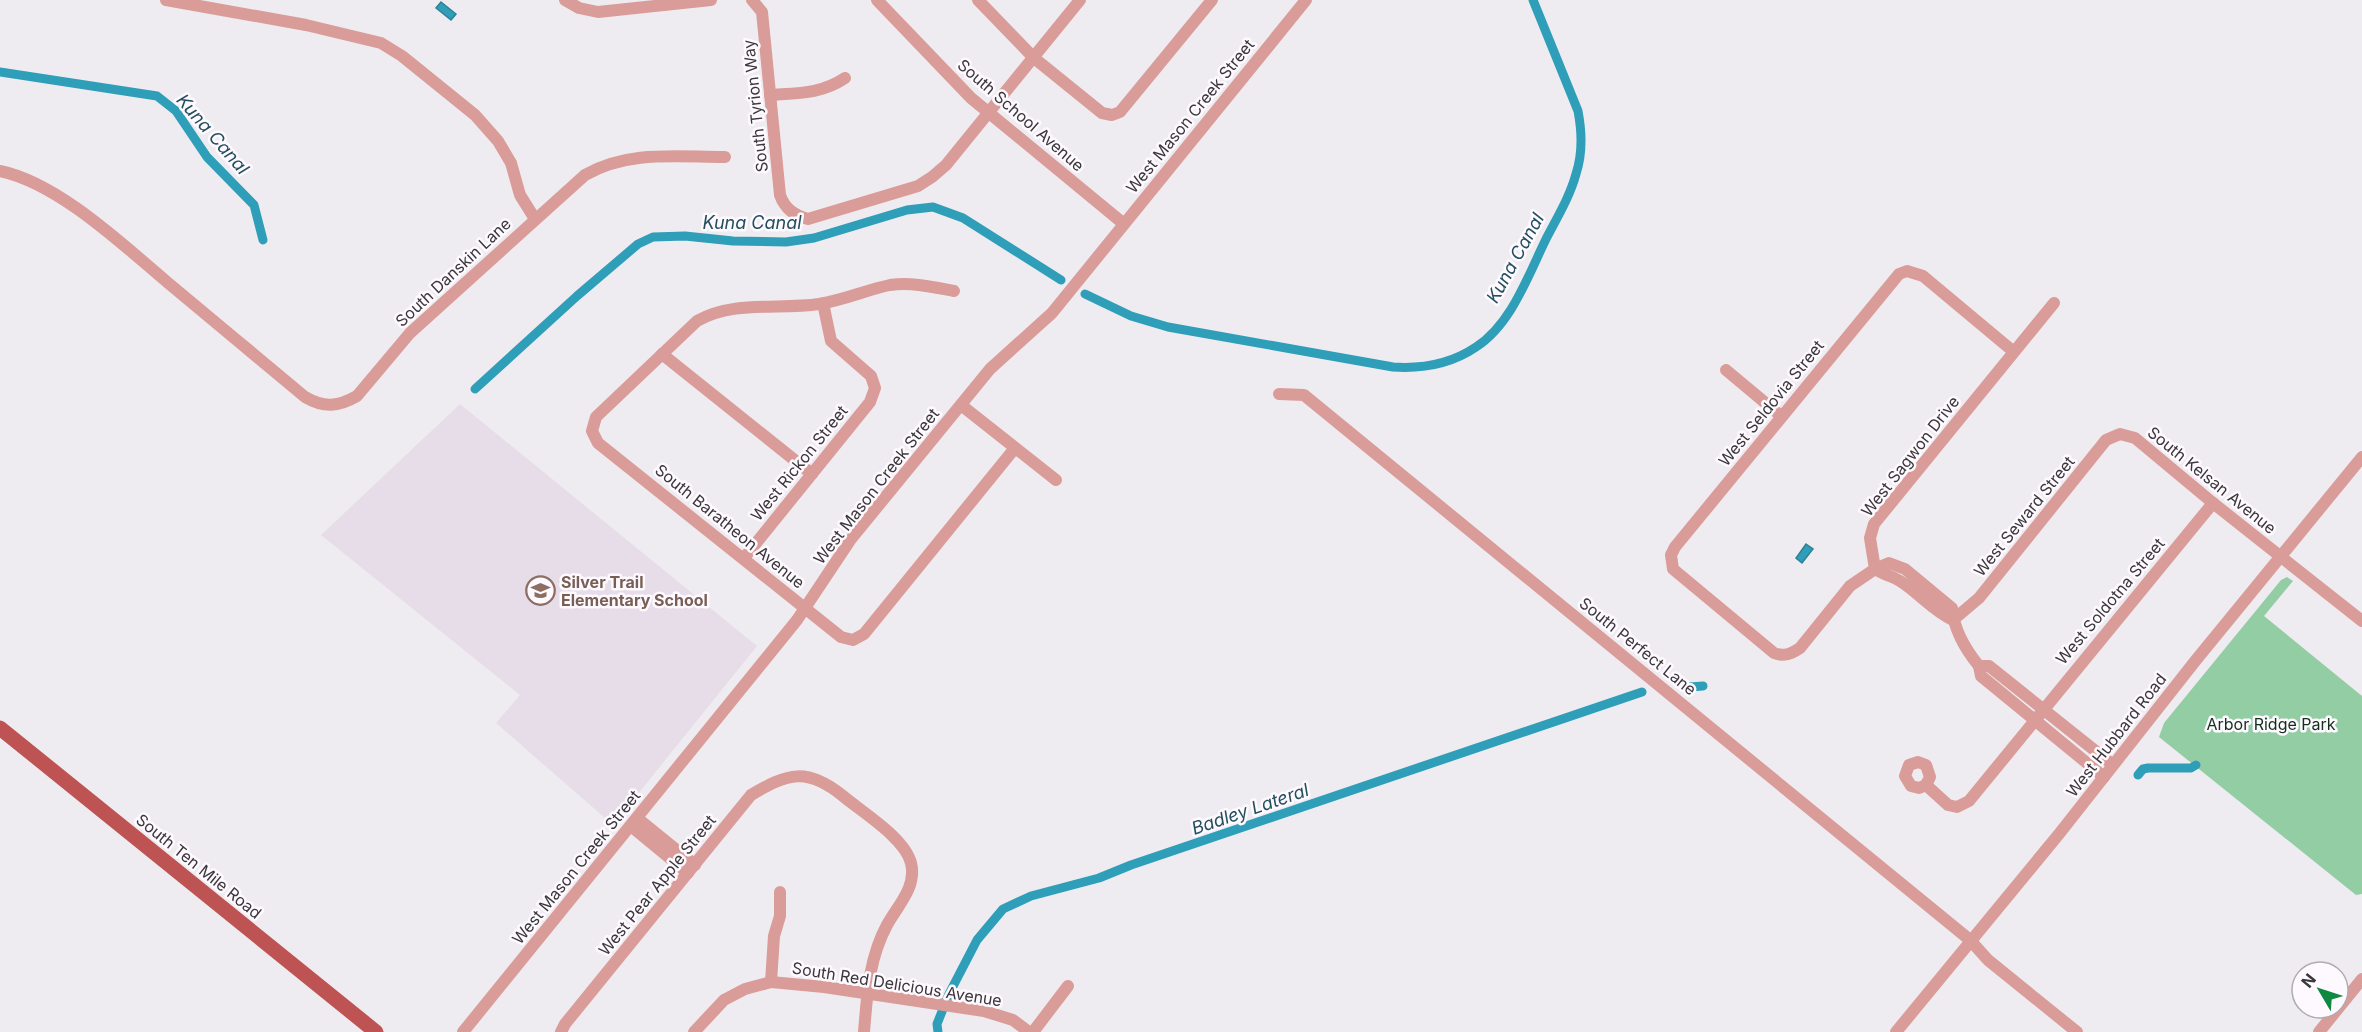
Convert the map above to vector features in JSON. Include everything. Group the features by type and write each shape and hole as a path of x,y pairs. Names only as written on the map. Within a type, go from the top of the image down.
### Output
{"main road":[{"name":"South Ten Mile Road","path":"0,728 376,1032"}],"street":[{"path":"166,0 352,34 391,48 486,127 511,163 520,195 534,219"},
{"path":"565,0 579,8 598,12 652,3 711,0"},
{"name":"South Tyrion Way","path":"752,0 762,12 780,195 789,210 808,219 918,186 946,165 988,113"},
{"name":"South School Avenue","path":"877,0 934,61 988,113 1124,224"},
{"path":"978,0 1034,58 1102,112 1112,115 1119,112 1212,0"},
{"path":"988,113 1080,0"},
{"name":"West Mason Creek Street","path":"463,1032 805,607 851,539 990,369 1052,313 1306,0"},
{"path":"770,95 820,91 846,78"},
{"name":"South Danskin Lane","path":"0,171 39,185 66,201 139,258 305,397 318,404 333,406 357,396 410,333 576,181 613,162 633,157 725,157"},
{"name":"West Seldovia Street","path":"1875,569 1850,586 1800,648 1786,655 1774,653 1678,574 1671,563 1675,547 1899,274 1907,271 1923,276 2014,352"},
{"path":"812,474 662,354 697,321 711,313 726,309 844,300 890,285 917,284 954,291"},
{"name":"West Rickon Street","path":"744,558 870,402 875,388 871,376 831,341 823,303"},
{"name":"West Sagwon Drive","path":"1875,569 1870,538 1874,524 2054,303"},
{"name":"South Baratheon Avenue","path":"662,354 596,417 592,431 598,442 841,637 853,640 864,634 1015,448"},
{"path":"1726,370 1781,416"},
{"name":"South Perfect Lane","path":"1279,394 1304,394 1970,940 1988,960 2077,1032"},
{"path":"961,405 1056,480"},
{"name":"South Kelsan Avenue","path":"2120,434 2135,438 2362,621"},
{"name":"West Seward Street","path":"1953,620 1979,598 2106,440 2120,434"},
{"name":"West Hubbard Road","path":"1896,1032 2362,457"},
{"name":"West Soldotna Street","path":"1926,785 1948,805 1957,807 1969,801 2042,709 2213,503"},
{"path":"1875,569 1889,563 1905,569 1952,608 1953,620 1963,644 1979,666 1981,676 2104,777"},
{"path":"1979,666 1989,666 2113,765"},
{"name":"West Pear Apple Street","path":"561,1032 565,1024 752,795 773,782 793,775 814,779 831,786 901,843 910,861 912,876 908,892 887,924 877,946 866,995"},
{"path":"634,822 692,869"},
{"path":"771,982 774,936 780,916 780,892"},
{"path":"2319,1032 2362,979"},
{"name":"South Red Delicious Avenue","path":"694,1032 723,1000 745,988 771,982 824,987 984,1011 1013,1020 1031,1032"},
{"path":"1031,1032 1068,986"},
{"path":"864,1032 866,995"}],"shaded area":[{"name":"Silver Trail Elementary School","path":"460,404 757,646 613,825 496,723 520,695 321,535"}],"green space":[{"name":"Arbor Ridge Park","path":"2287,577 2293,581 2264,616 2362,696 2362,894 2356,895 2159,737 2164,723 2281,580"}],"water":[{"path":"441,2 456,14 451,20 436,8"},
{"path":"1806,544 1813,549 1802,563 1796,558"}],"waterway":[{"name":"Kuna Canal","path":"1085,294 1131,316 1168,327 1393,367 1436,364 1457,358 1476,347 1489,337 1510,312 1567,198 1580,158 1581,135 1578,111 1533,0"},
{"name":"Kuna Canal","path":"0,72 157,96 176,111 207,157 254,205 263,240"},
{"name":"Kuna Canal","path":"475,389 577,296 638,244 653,237 685,236 733,241 786,242 814,238 907,210 933,207 963,218 1061,280"},
{"name":"Badley Lateral","path":"1690,687 1703,686"},
{"name":"Badley Lateral","path":"938,1032 937,1024 949,994 977,940 1003,909 1031,896 1099,878 1131,865 1642,692"},
{"name":"Badley Lateral","path":"2138,775 2143,769 2148,768 2191,768 2196,765"}],"place":[{"name":"Silver Trail Elementary School","path":"540,591"}]}
